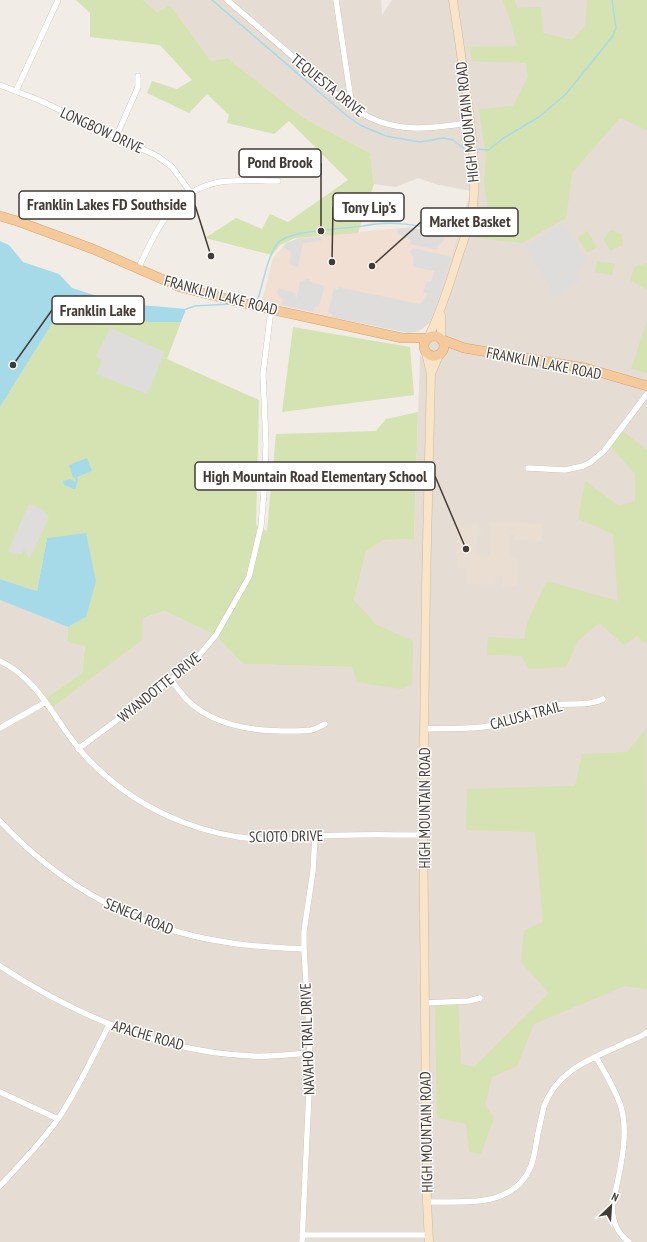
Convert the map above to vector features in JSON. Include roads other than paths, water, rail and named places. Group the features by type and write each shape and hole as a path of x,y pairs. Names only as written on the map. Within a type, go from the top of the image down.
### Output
{"main road":[{"name":"HIGH MOUNTAIN ROAD","path":"428,337 440,312 468,227 472,208 475,176 473,144 453,0"},
{"name":"FRANKLIN LAKE ROAD","path":"0,216 93,249 180,287 251,305 402,338 428,337"},
{"name":"HIGH MOUNTAIN ROAD","path":"440,312 442,339"},
{"path":"436,336 442,339 444,346 440,354 432,356 425,352 423,343 428,337 436,336"},
{"name":"FRANKLIN LAKE ROAD","path":"402,338 425,352"},
{"name":"FRANKLIN LAKE ROAD","path":"442,339 464,348 572,365 647,386"},
{"name":"FRANKLIN LAKE ROAD","path":"440,354 464,348"},
{"name":"HIGH MOUNTAIN ROAD","path":"425,352 431,374 426,590 423,835 427,1202 429,1239"},
{"name":"HIGH MOUNTAIN ROAD","path":"431,374 440,354"}],"street":[{"path":"16,91 58,0"},
{"name":"TEQUESTA DRIVE","path":"227,0 352,107 372,119 400,127 422,129 470,123"},
{"path":"336,0 352,107"},
{"path":"116,137 138,87 138,76"},
{"name":"LONGBOW DRIVE","path":"0,85 116,137 166,162 178,174 191,194"},
{"path":"138,269 162,222 180,202 191,194 206,186 232,181 278,181"},
{"name":"WYANDOTTE DRIVE","path":"78,749 171,680 196,659 216,635 249,576 261,526 264,492 266,445 263,374 271,309"},
{"path":"528,468 565,470 574,469 591,462 604,451 647,394"},
{"name":"SCIOTO DRIVE","path":"0,661 12,668 29,682 46,702 67,735 78,749 100,771 128,794 158,812 191,825 225,834 249,838 296,839 315,836 423,835"},
{"path":"171,680 184,698 200,711 236,726 260,730 302,731 316,728 325,724"},
{"name":"CALUSA TRAIL","path":"424,729 494,726 514,720 546,707 566,704 589,704 596,703 603,699"},
{"path":"0,728 46,702"},
{"name":"SENECA ROAD","path":"0,821 25,847 56,872 95,898 130,915 168,929 206,939 246,945 304,949"},
{"name":"NAVAHO TRAIL DRIVE","path":"302,1242 310,1053 304,931 313,871 315,836"},
{"name":"APACHE ROAD","path":"0,966 55,999 109,1024 157,1040 205,1051 253,1056 310,1053"},
{"path":"425,1003 469,1001 480,998"},
{"path":"0,1186 34,1149 58,1119 82,1077 109,1024"},
{"path":"427,1202 483,1201 500,1197 516,1187 531,1166 544,1106 552,1089 572,1070 647,1032"},
{"path":"596,1058 617,1098 624,1120 624,1141 612,1208 616,1228 629,1242"},
{"path":"0,1092 58,1119"},
{"path":"302,1235 429,1239"}],"water":[{"path":"0,241 9,245 23,262 59,274 72,288 119,303 186,309 181,322 149,322 80,300 63,306 0,407"},
{"path":"87,458 92,471 77,477 78,480 75,489 64,485 63,481 70,479 75,482 76,480 73,478 69,465"},
{"path":"86,533 96,581 86,617 68,627 0,600 0,579 37,591 47,538"}],"waterway":[{"path":"212,0 347,116 362,126 386,136 420,142 443,138 453,140 466,150 470,149"},
{"path":"476,149 489,150 502,139 539,117 566,94 612,37 616,28 612,0"},
{"path":"251,301 258,299 268,263 277,244 283,239 292,236 317,231 386,223 433,228 456,233"},
{"path":"186,309 195,306 230,304"}],"place":[{"name":"Pond Brook","path":"321,231"},
{"name":"Franklin Lakes FD Southside","path":"211,256"},
{"name":"Tony Lip's","path":"332,262"},
{"name":"Market Basket","path":"372,266"},
{"name":"Franklin Lake","path":"13,365"},
{"name":"High Mountain Road Elementary School","path":"466,549"}]}
